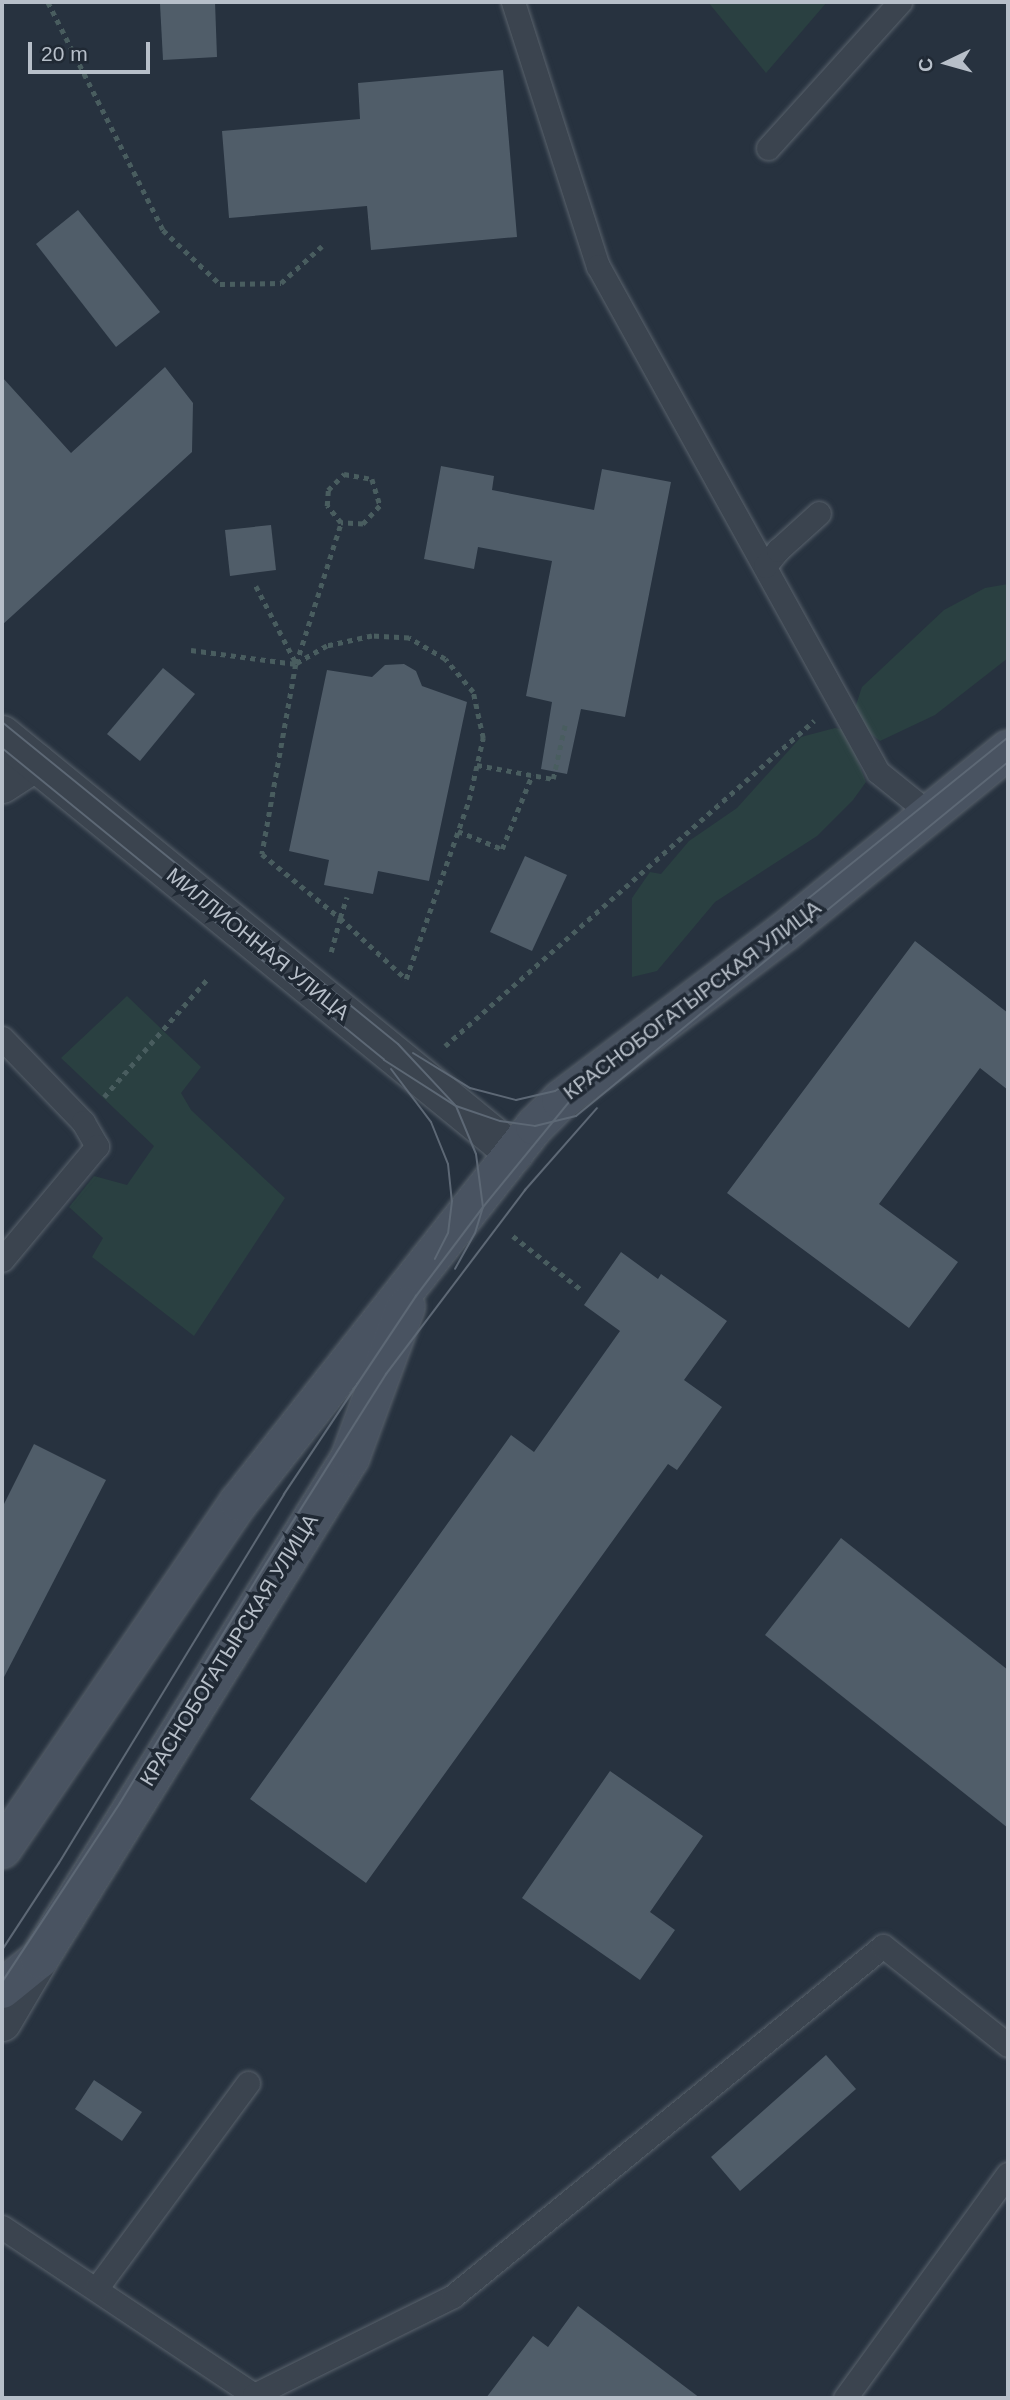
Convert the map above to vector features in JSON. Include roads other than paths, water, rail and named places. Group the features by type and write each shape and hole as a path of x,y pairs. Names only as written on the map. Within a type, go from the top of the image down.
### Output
{"main road":[{"name":"КРАСНОБОГАТЫРСКАЯ УЛИЦА","path":"2,1849 239,1502 412,1285 434,1252 561,1100 784,932 1008,750"},
{"name":"КРАСНОБОГАТЫРСКАЯ УЛИЦА","path":"2,1989 39,1959 350,1458 379,1387 412,1285"}],"street":[{"name":"МИЛЛИОННАЯ УЛИЦА","path":"2,735 514,1153"},
{"path":"2,784 36,762"},
{"path":"2,2022 39,1959"}],"lane":[{"path":"513,2 598,266 878,772 930,814"},
{"path":"768,148 900,2"},
{"path":"765,566 778,550 819,513"},
{"path":"2,1038 83,1122 97,1146 2,1260"},
{"path":"2,2227 254,2395 453,2296 883,1946 1008,2045"},
{"path":"96,2289 248,2083"},
{"path":"845,2398 1008,2174"}],"tram line":[{"path":"2,722 398,1044 456,1106 476,1154 483,1207 475,1233 455,1269"},
{"path":"413,1053 470,1088 516,1100 555,1091 601,1063 649,1027 1008,737"},
{"path":"2,748 384,1060 456,1106 500,1121 535,1126 576,1116 1008,762"},
{"path":"2,1950 59,1863 284,1494 416,1296 483,1207 601,1063"},
{"path":"391,1069 431,1122 448,1164 452,1201 448,1233 435,1259"},
{"path":"2,1982 120,1803 386,1374 525,1190 597,1108"}]}
